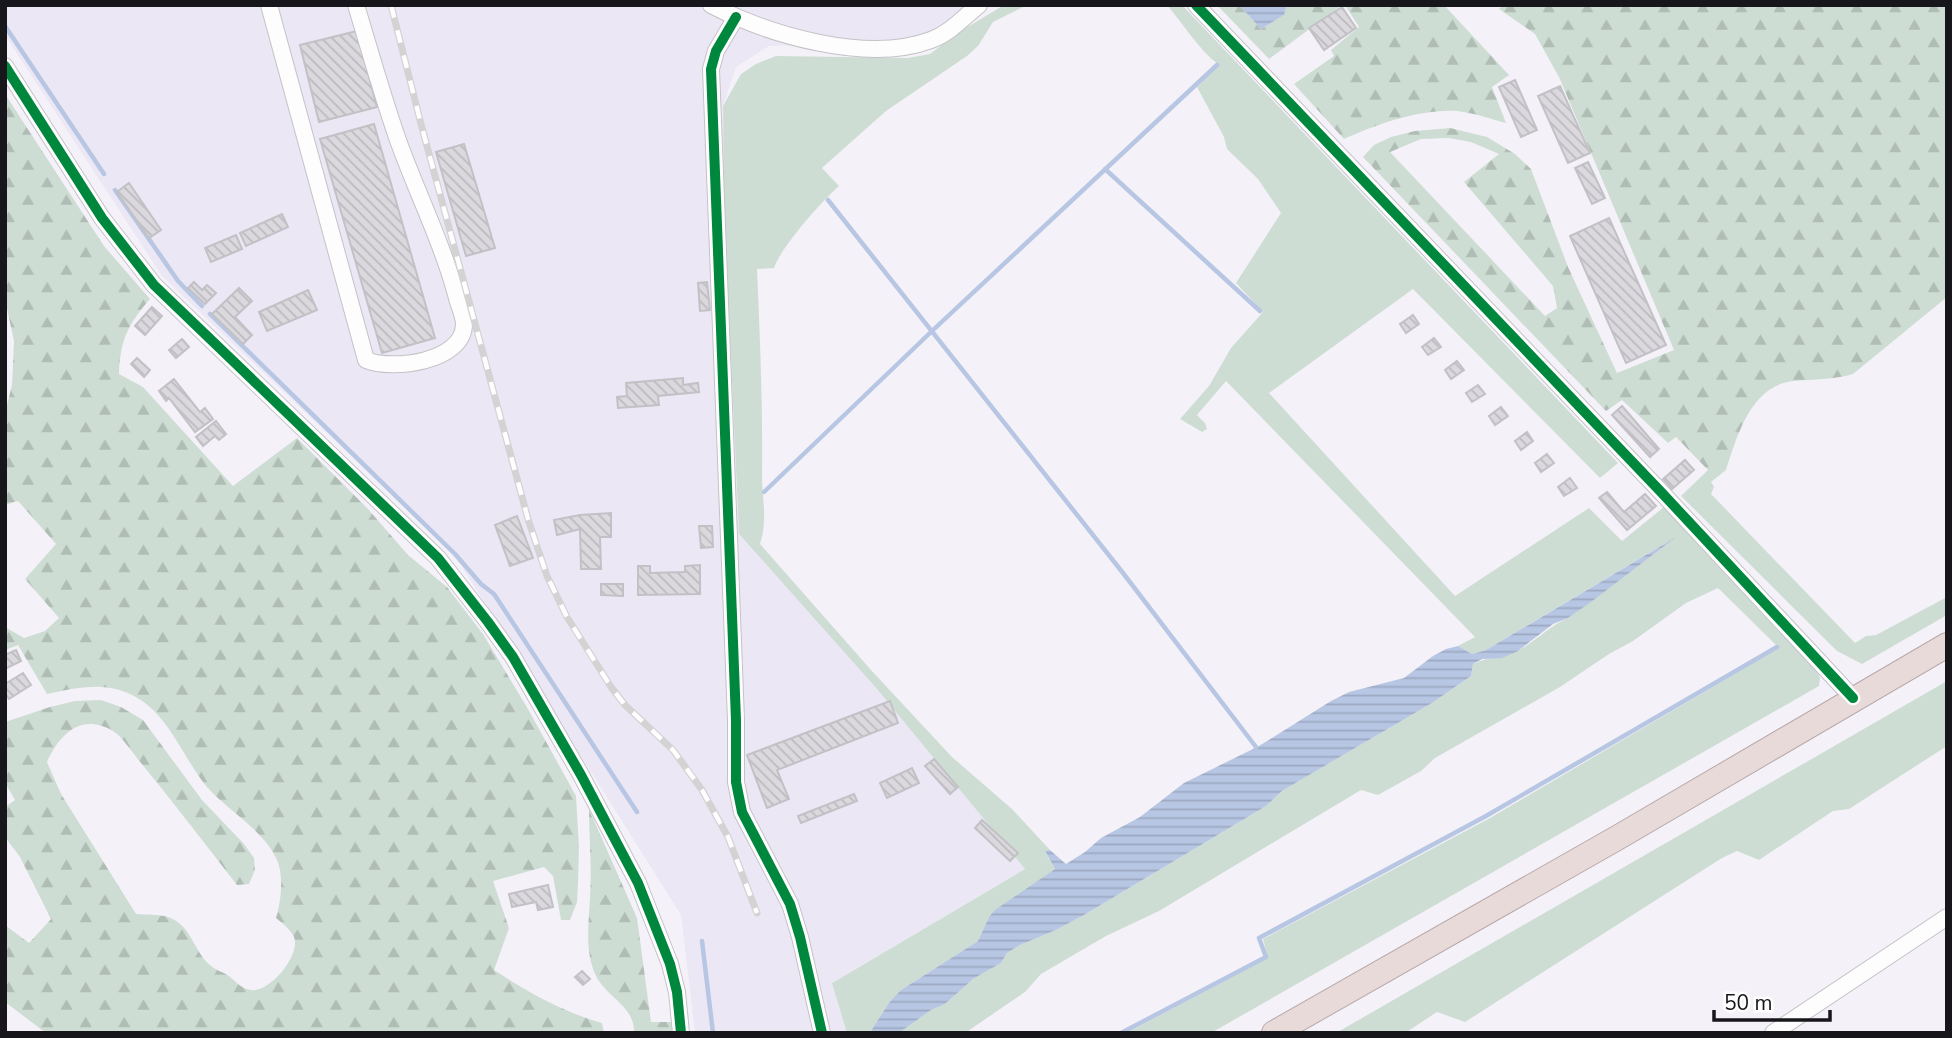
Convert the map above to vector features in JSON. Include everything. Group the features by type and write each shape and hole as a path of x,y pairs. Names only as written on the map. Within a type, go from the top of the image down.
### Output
{"highway":[{"path":"1274,1033 1606,845 1947,645"}],"street":[{"path":"269,5 366,360 377,365 401,366 442,354 454,345 462,334 464,324 452,277 399,142 356,5"},
{"path":"712,5 736,18 769,30 864,48 888,48 932,40 954,28 979,5"},
{"path":"1196,5 1521,344 1853,698"},
{"path":"736,18 716,51 711,69 736,720 736,782 742,812 790,904 822,1033"},
{"path":"5,66 102,218 154,285 438,558 513,657 581,775 643,895 670,964 677,992 681,1033"},
{"path":"1773,1033 1947,917"}],"shaded area":[{"path":"5,5 965,5 950,32 938,42 769,46 736,67 723,106 724,204 739,534 877,689 1025,869 833,982 847,1033 695,1033 681,915 454,554 162,276 5,35"}],"green space":[{"path":"1004,5 1027,5 993,22 978,46 967,56 886,111 822,168 839,186 812,213 774,268 757,269 764,518 760,544 952,757 1012,809 1050,850 1045,852 1055,869 989,917 978,941 901,990 871,1031 847,1033 832,983 1025,869 877,689 739,534 724,204 723,106 741,74 776,56 908,58 930,54 956,34"},
{"path":"1167,5 1182,5 1618,463 1600,478 1413,289 1269,393 1455,596 1589,508 1622,541 1664,507 1812,661 1820,678 1819,686 1211,1033 1126,1033 1268,958 1263,939 1490,818 1779,648 1718,588 1686,603 1633,641 1560,687 1435,758 1421,771 1378,795 1361,790 1159,911 1106,936 1041,974 1025,992 965,1033 898,1033 931,1010 945,1004 973,979 1001,963 1007,953 1084,915 1266,806 1282,791 1432,703 1471,676 1473,664 1515,652 1527,645 1568,618 1669,541 1486,650 1472,654 1458,646 1475,637 1226,381 1197,415 1207,429 1202,432 1180,419 1209,386 1231,348 1263,312 1236,283 1281,213 1258,179 1227,149 1224,137 1197,87 1219,65 1198,44"},
{"path":"1217,5 1239,5 1261,29 1284,15 1287,5 1342,5 1269,59"},
{"path":"1345,5 1444,5 1509,75 1492,87 1506,123 1457,111 1428,112 1385,123 1344,139 1294,84 1334,56 1331,50 1359,27"},
{"path":"1503,5 1947,5 1947,297 1853,374 1794,381 1767,392 1748,414 1726,470 1708,470 1676,437 1668,443 1622,400 1606,411 1363,157 1374,145 1391,137 1415,131 1450,128 1487,137 1515,154 1531,169 1568,267 1617,373 1674,350 1559,77 1535,34 1499,9","holes":["1448,138 1471,142 1499,154 1464,182 1553,286 1557,308 1545,316 1390,152 1421,139"]},
{"path":"5,94 104,246 150,299 136,317 123,342 119,374 143,387 233,486 297,438 368,509 408,555 447,587 483,634 576,796 579,848 577,902 570,920 561,920 553,876 544,867 493,881 509,928 494,970 546,1001 602,1023 604,1033 46,1033 5,1002 5,925 29,943 51,919 20,857 5,837 5,807 15,800 5,783 5,722 75,701 101,700 121,707 143,720 202,800 254,858 255,870 249,884 237,885 117,734 91,724 72,729 58,743 47,762 61,794 136,914 164,916 176,921 210,965 242,987 251,990 267,986 275,979 288,962 295,945 291,932 276,918 281,881 279,866 271,849 255,830 207,787 155,711 130,694 110,688 78,688 47,694 18,645 5,650 5,627 24,638 45,631 59,618 25,579 56,544 18,501 5,505 5,413 12,385 14,341 5,299"},
{"path":"1708,470 1726,470 1711,482 1714,487 1711,494 1855,643 1866,636 1876,635 1947,597 1947,615 1862,664 1837,651 1681,496"},
{"path":"1947,681 1947,746 1849,809 1833,811 1759,860 1737,851 1722,858 1465,1022 1437,1012 1405,1033 1336,1033"},
{"path":"589,809 637,918 651,1022 672,1022 672,1033 634,1033 630,1016 601,984 592,966 588,937 591,875"}],"water":[{"path":"1239,5 1287,5 1284,15 1261,29"},
{"path":"1676,537 1591,602 1568,618 1553,624 1518,651 1502,658 1482,659 1473,664 1471,676 1432,703 1282,791 1266,806 1084,915 1007,953 1001,963 973,979 945,1004 931,1010 900,1032 871,1031 901,990 978,941 995,910 1055,869 1045,851 1050,850 1066,864 1101,838 1140,817 1184,783 1259,746 1331,701 1349,692 1404,678 1446,649 1458,646 1472,654 1486,650"}],"building":[{"path":"1342,7 1356,28 1324,50 1309,28"},
{"path":"357,31 377,107 319,122 300,45"},
{"path":"1515,80 1537,130 1521,137 1499,87"},
{"path":"1560,86 1590,153 1568,163 1538,96"},
{"path":"374,124 435,338 382,353 320,139"},
{"path":"464,144 495,248 466,256 436,152"},
{"path":"1588,162 1605,198 1592,204 1575,168"},
{"path":"129,183 161,230 149,238 117,192"},
{"path":"282,214 288,227 246,246 240,233"},
{"path":"1609,218 1666,345 1626,363 1570,236"},
{"path":"236,235 242,249 211,262 205,248"},
{"path":"194,282 202,290 207,285 216,293 205,304 188,288"},
{"path":"707,282 710,310 700,311 698,283"},
{"path":"239,288 252,301 235,317 252,335 243,344 212,314"},
{"path":"308,290 317,310 267,331 259,312"},
{"path":"152,307 162,316 145,335 135,326"},
{"path":"1413,315 1419,324 1406,333 1400,324"},
{"path":"1434,338 1441,347 1428,355 1422,347"},
{"path":"182,339 189,347 176,358 169,350"},
{"path":"137,358 150,370 144,377 131,364"},
{"path":"1457,361 1464,370 1451,379 1445,370"},
{"path":"683,378 683,385 698,383 699,392 658,396 659,405 618,408 617,397 627,396 626,383"},
{"path":"174,379 200,412 205,408 213,419 195,432 169,398 166,401 159,391"},
{"path":"1478,385 1485,394 1472,402 1466,393"},
{"path":"1622,406 1659,449 1650,457 1612,415"},
{"path":"1501,407 1508,416 1495,425 1489,416"},
{"path":"216,421 226,434 219,440 215,436 203,446 196,437"},
{"path":"1527,432 1533,441 1521,450 1515,441"},
{"path":"1547,454 1554,463 1541,472 1535,463"},
{"path":"1685,460 1694,470 1672,489 1663,479"},
{"path":"1570,478 1577,488 1564,496 1558,487"},
{"path":"1607,492 1624,512 1645,494 1656,506 1627,530 1599,498"},
{"path":"611,513 611,537 600,537 601,569 581,569 580,529 557,535 554,520"},
{"path":"517,516 533,558 510,566 495,525"},
{"path":"699,526 712,526 713,547 701,548"},
{"path":"700,565 700,594 638,595 638,566 650,566 650,573 685,572 685,566"},
{"path":"601,584 623,584 623,596 601,595"},
{"path":"16,650 21,661 5,669 5,655"},
{"path":"23,673 31,685 9,699 5,693 5,684"},
{"path":"890,701 898,723 777,770 789,799 767,808 747,755"},
{"path":"934,759 958,787 950,794 925,766"},
{"path":"912,768 919,783 887,798 880,783"},
{"path":"854,794 857,801 801,823 798,816"},
{"path":"982,820 1018,853 1010,861 975,828"},
{"path":"548,885 553,907 538,910 536,902 512,907 509,894"},
{"path":"582,971 590,979 583,985 575,977"}],"waterway":[{"path":"5,26 104,174"},
{"path":"764,492 1217,65"},
{"path":"1105,169 1260,311"},
{"path":"115,190 178,281 202,306"},
{"path":"828,200 1123,573 1256,747"},
{"path":"210,314 494,594 637,812"},
{"path":"1121,1033 1266,957 1259,938 1486,816 1777,647"},
{"path":"702,941 713,1033"}],"railway":[{"path":"391,5 528,519 547,576 567,617 611,687 625,705 673,750 702,790 728,837 757,913"}],"cycle path":[{"path":"1196,5 1662,493 1853,698"},
{"path":"736,17 716,51 711,69 736,720 736,782 742,812 790,904 822,1033"},
{"path":"5,66 102,218 154,285 438,558 513,657 581,775 638,883 670,964 677,992 681,1033"}]}
